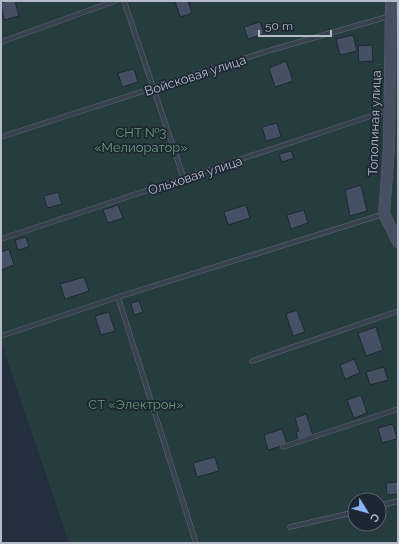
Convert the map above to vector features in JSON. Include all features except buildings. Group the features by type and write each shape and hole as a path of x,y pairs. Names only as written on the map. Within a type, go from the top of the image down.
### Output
{"street":[{"name":"Тополиная улица","path":"384,214 389,148 391,1"},
{"path":"384,214 397,238"}],"lane":[{"path":"1,42 116,1"},
{"path":"124,1 155,89 184,179"},
{"name":"Войсковая улица","path":"1,137 155,89 271,50 390,16"},
{"name":"Ольховая улица","path":"1,240 390,110"},
{"path":"1,336 118,297 384,214"},
{"path":"118,297 196,543"},
{"path":"252,361 398,311"},
{"path":"283,447 398,409"},
{"path":"387,504 398,501"},
{"path":"290,528 347,514"}],"green space":[{"name":"СНТ №3 «Мелиоратор»","path":"1,1 398,1 398,543 69,543 1,342"}],"park label":[{"name":"СТ «Электрон»","path":"136,404"}]}
